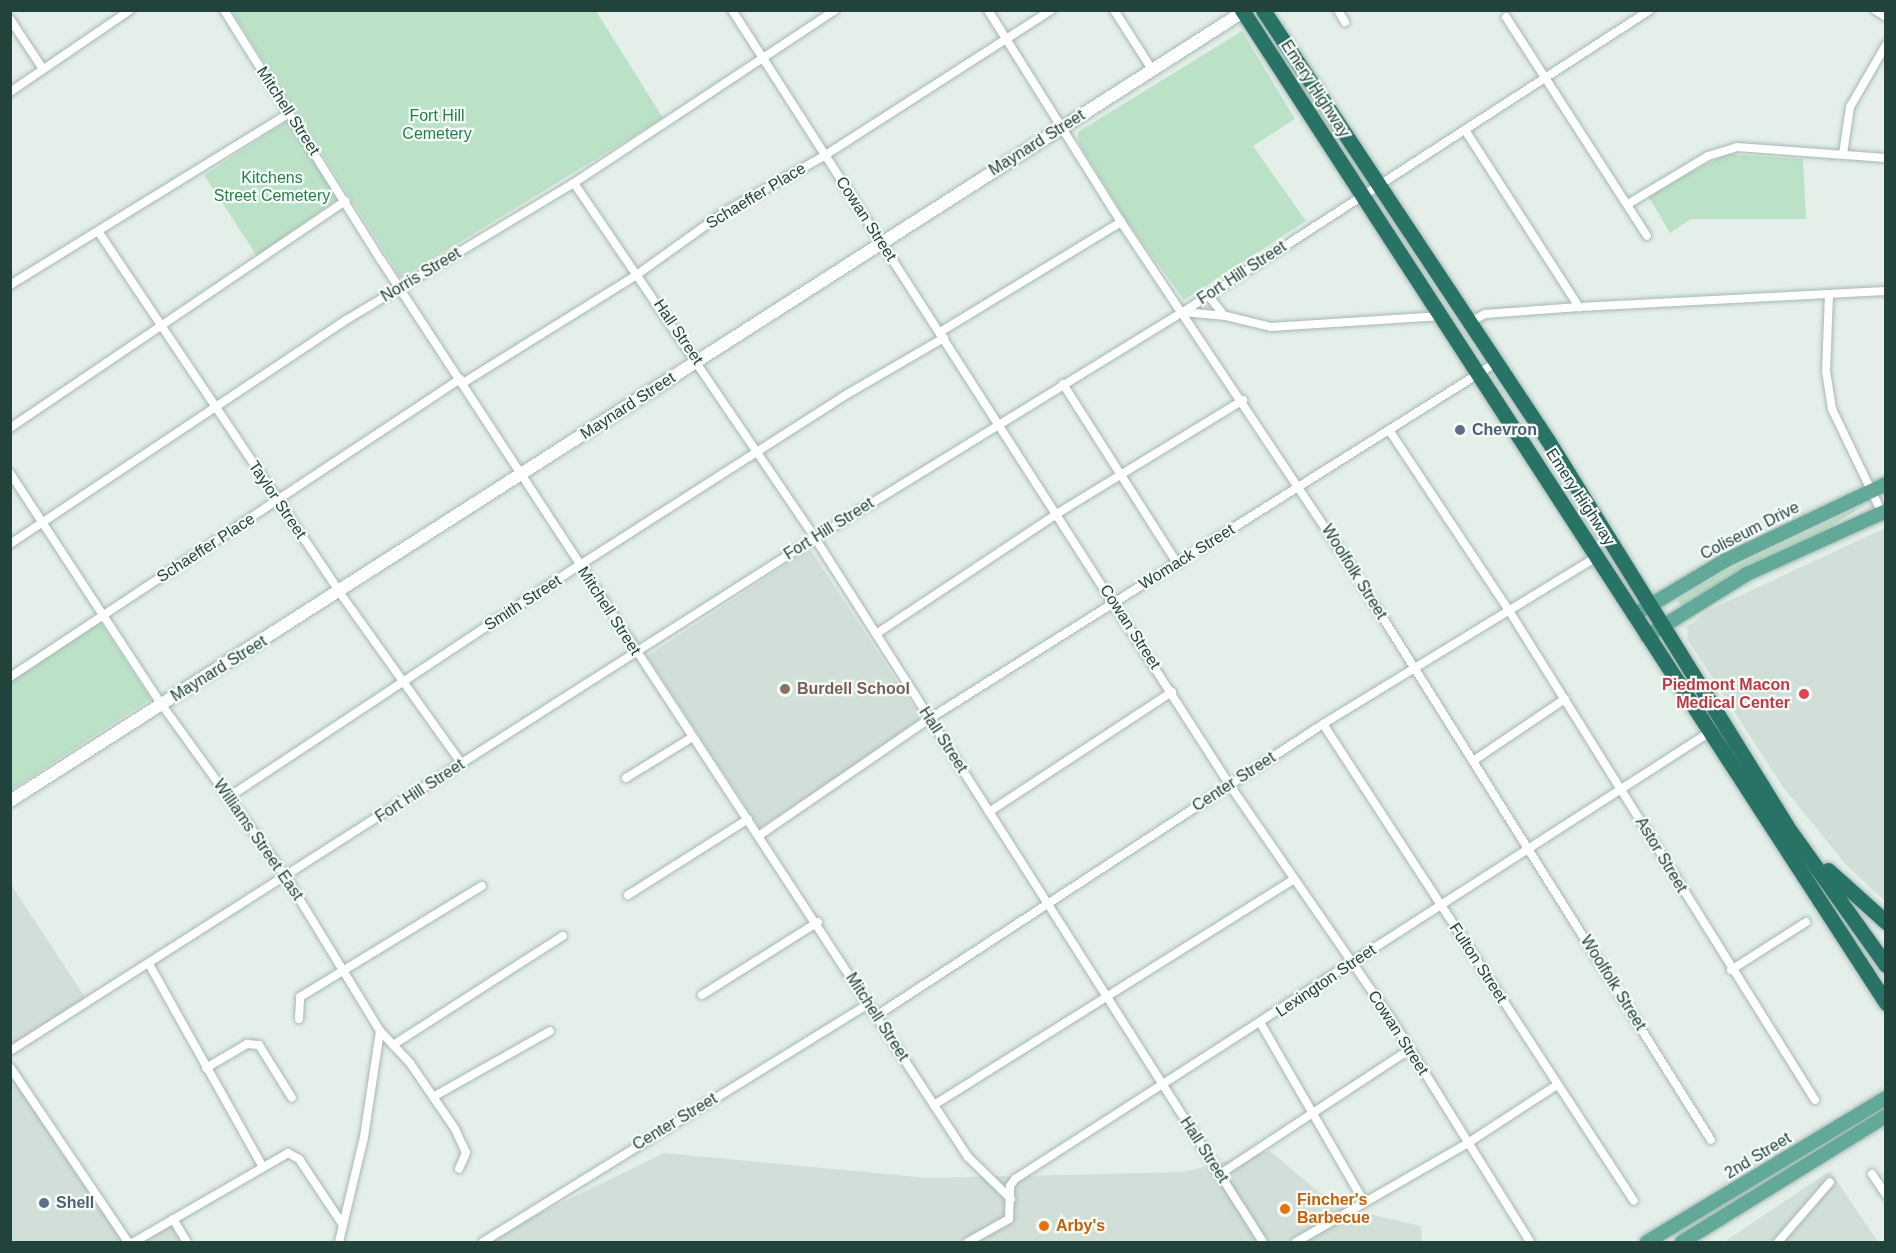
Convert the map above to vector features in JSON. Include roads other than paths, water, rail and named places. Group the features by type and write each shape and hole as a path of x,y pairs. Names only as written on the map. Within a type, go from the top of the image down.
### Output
{"highway":[{"name":"Emery Highway","path":"1263,10 1380,183 1652,603 1786,825 1886,964"},
{"name":"Emery Highway","path":"1244,11 1886,1003"},
{"path":"1786,825 1835,878 1886,922"},
{"path":"1855,956 1886,972"}],"main road":[{"name":"Coliseum Drive","path":"1634,615 1726,560 1886,484"},
{"path":"1647,636 1747,574 1884,512"},
{"name":"2nd Street","path":"1647,1242 1886,1098"},
{"name":"2nd Street","path":"1682,1242 1886,1116"}],"street":[{"path":"10,92 120,13 130,10"},
{"name":"Mitchell Street","path":"224,10 288,114 636,653 818,922 868,1004 968,1157 1011,1199"},
{"name":"Cowan Street","path":"732,10 824,156 1058,513 1229,784 1410,1049 1530,1242"},
{"name":"Norris Street","path":"10,544 217,410 346,320 574,183 762,56 835,10"},
{"name":"Woolfolk Street","path":"988,10 1121,222 1243,400 1299,487 1529,848 1711,1140"},
{"name":"Schaeffer Place","path":"10,677 461,381 638,274 726,211 824,156 1051,10"},
{"path":"1114,10 1153,70"},
{"path":"1338,10 1345,22"},
{"name":"Fort Hill Street","path":"10,1051 815,538 1183,312 1650,10"},
{"path":"1875,10 1886,17"},
{"name":"Maynard Street","path":"10,801 340,593 697,361 1244,11"},
{"path":"1506,17 1547,77 1647,236"},
{"path":"10,19 43,69"},
{"path":"1843,154 1850,107 1886,45"},
{"path":"10,285 288,114"},
{"path":"1465,130 1579,307"},
{"path":"1628,204 1693,164 1728,149 1754,147 1886,158"},
{"name":"Hall Street","path":"574,183 638,274 815,538 1263,1242"},
{"path":"10,428 159,324 345,201"},
{"name":"Smith Street","path":"229,797 580,565 1121,222"},
{"name":"Taylor Street","path":"98,231 340,593 462,764"},
{"path":"1470,322 1485,314 1886,291"},
{"path":"1829,294 1826,371 1832,409 1870,491 1884,512"},
{"path":"1208,295 1215,308 1226,316"},
{"path":"1183,312 1226,316 1247,323 1294,327 1442,316"},
{"name":"Womack Street","path":"760,835 929,719 1497,362"},
{"path":"1063,384 1177,563"},
{"path":"876,634 1058,513 1123,477 1243,400"},
{"name":"Astor Street","path":"1389,430 1508,609 1622,790 1731,970 1815,1100"},
{"name":"Williams Street East","path":"10,473 162,705 286,877 380,1030 433,1097 465,1148 459,1169"},
{"name":"Center Street","path":"876,1016 1229,784 1412,667 1597,556"},
{"path":"989,812 1172,692"},
{"path":"1473,760 1565,699"},
{"name":"Fulton Street","path":"1323,724 1634,1201"},
{"name":"Lexington Street","path":"968,1242 1009,1219 1010,1186 1015,1179 1261,1024 1710,732"},
{"path":"627,778 692,738"},
{"path":"628,895 747,819"},
{"path":"934,1105 1108,999 1293,880"},
{"path":"299,1019 300,997 482,886"},
{"path":"702,995 818,922"},
{"path":"1731,970 1806,922"},
{"path":"393,1045 562,936"},
{"path":"148,964 262,1167"},
{"name":"Center Street","path":"483,1242 868,1004"},
{"path":"1261,1024 1314,1111 1364,1202"},
{"path":"339,1242 364,1137 380,1030"},
{"path":"433,1097 550,1031"},
{"path":"206,1068 247,1044 259,1045 292,1098"},
{"path":"1220,1174 1410,1049"},
{"path":"10,1067 128,1242"},
{"path":"1296,1242 1468,1143 1557,1085"},
{"path":"134,1242 288,1153 294,1154 343,1225"},
{"path":"1872,1174 1886,1195"},
{"path":"1778,1242 1830,1182"},
{"path":"173,1219 187,1242"}],"place":[{"name":"Chevron","path":"1460,430"},
{"name":"Burdell School","path":"785,689"},
{"name":"Piedmont Macon Medical Center","path":"1804,694"},
{"name":"Shell","path":"44,1203"},
{"name":"Fincher's Barbecue","path":"1285,1209"},
{"name":"Arby's","path":"1044,1226"}],"park label":[{"name":"Fort Hill Cemetery","path":"437,125"},
{"name":"Kitchens Street Cemetery","path":"272,187"}]}
